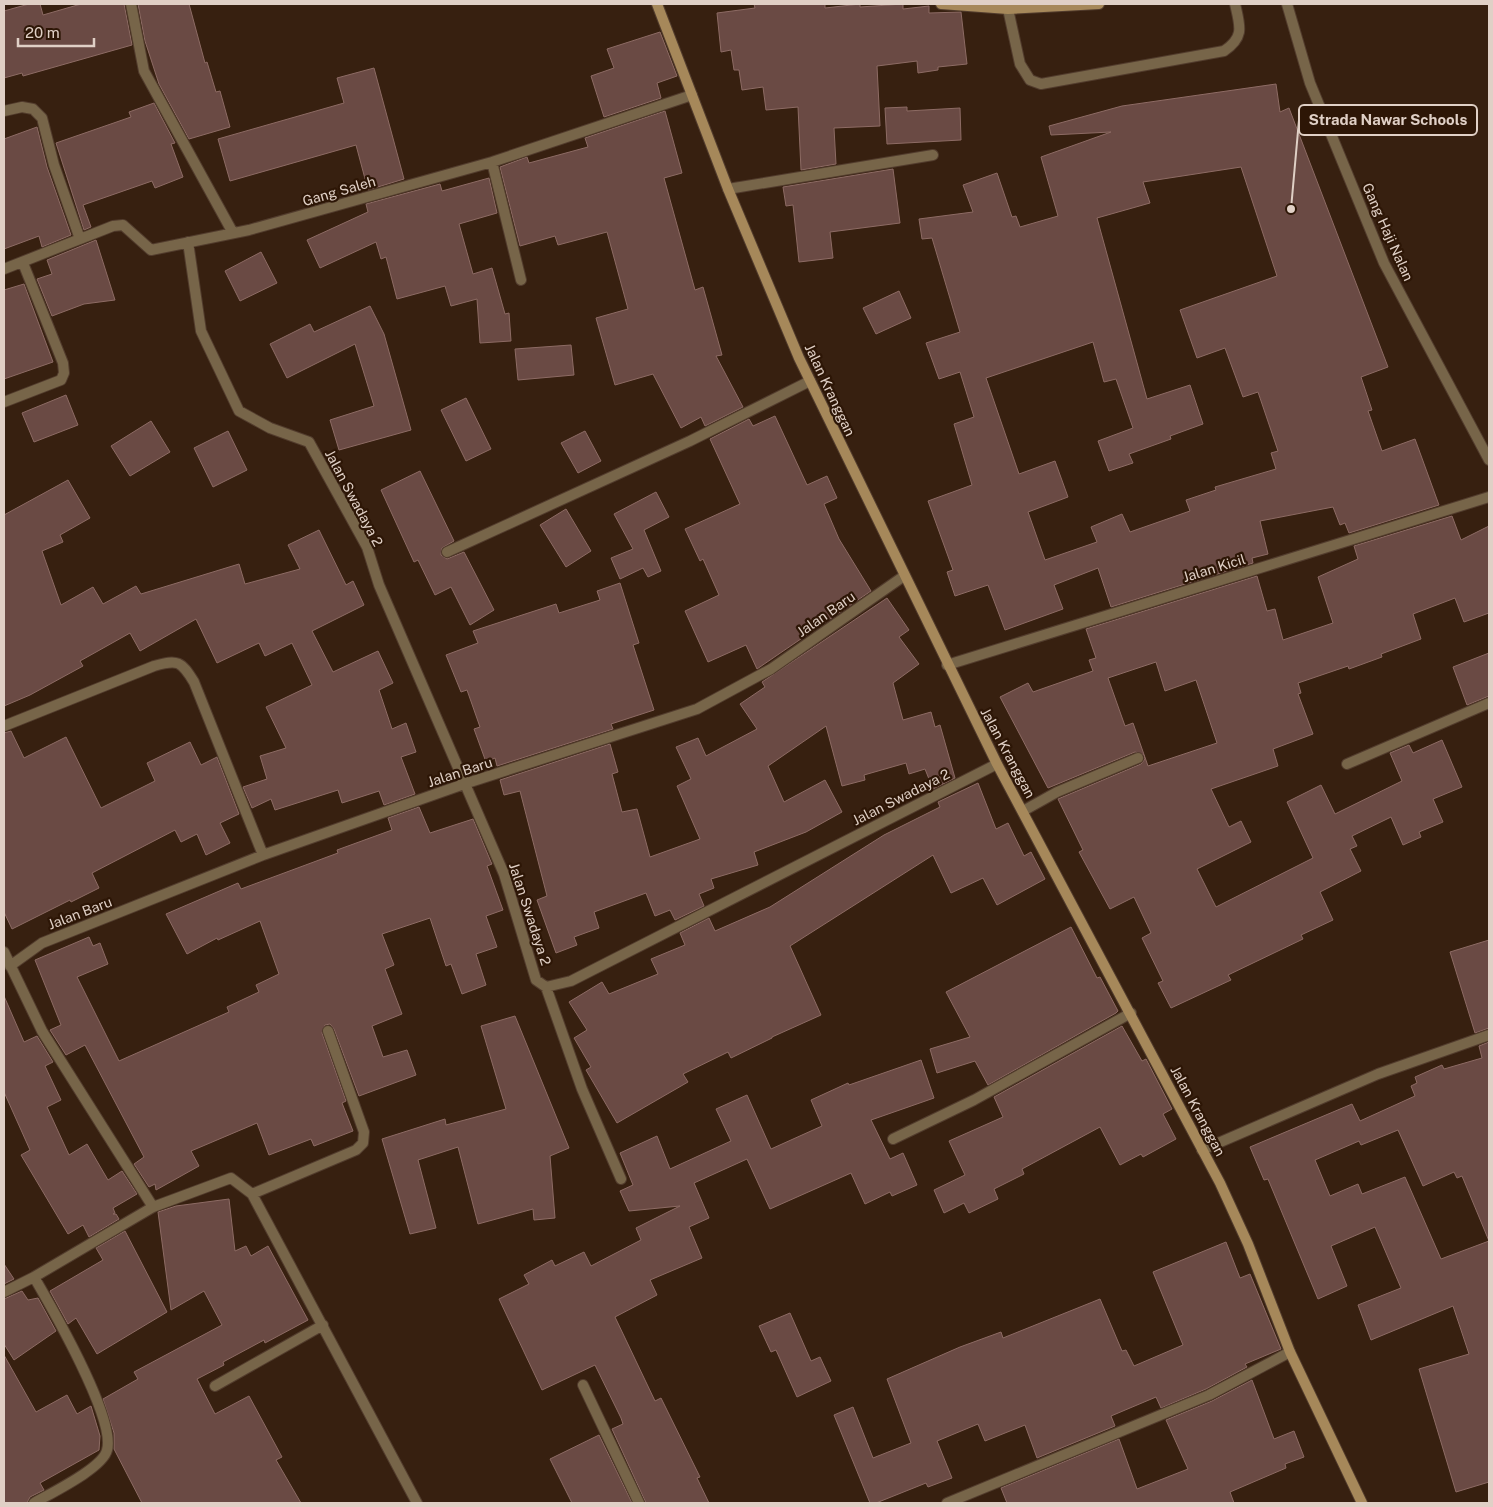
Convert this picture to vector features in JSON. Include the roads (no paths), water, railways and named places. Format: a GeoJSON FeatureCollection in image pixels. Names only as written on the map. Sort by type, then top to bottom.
{"type":"FeatureCollection","features":[{"type":"Feature","properties":{"kind":"main road","name":"Jalan Kranggan"},"geometry":{"type":"LineString","coordinates":[[657,4],[728,189],[810,381],[997,764],[1202,1150],[1248,1244],[1290,1352],[1362,1503]]}},
{"type":"Feature","properties":{"kind":"main road"},"geometry":{"type":"LineString","coordinates":[[941,4],[1008,9],[1094,4]]}},
{"type":"Feature","properties":{"kind":"street"},"geometry":{"type":"LineString","coordinates":[[131,4],[144,72],[233,233]]}},
{"type":"Feature","properties":{"kind":"street"},"geometry":{"type":"LineString","coordinates":[[1008,9],[1020,64],[1030,80],[1042,84],[1224,51],[1236,43],[1240,29],[1235,4]]}},
{"type":"Feature","properties":{"kind":"street","name":"Gang Haji Nalan"},"geometry":{"type":"LineString","coordinates":[[1287,4],[1310,83],[1384,263],[1489,460]]}},
{"type":"Feature","properties":{"kind":"street","name":"Gang Saleh"},"geometry":{"type":"LineString","coordinates":[[80,239],[113,226],[123,225],[151,250],[233,233],[492,162],[692,95]]}},
{"type":"Feature","properties":{"kind":"street"},"geometry":{"type":"LineString","coordinates":[[4,111],[28,108],[34,110],[42,118],[54,165],[80,239],[4,269]]}},
{"type":"Feature","properties":{"kind":"street"},"geometry":{"type":"LineString","coordinates":[[728,189],[932,155]]}},
{"type":"Feature","properties":{"kind":"street"},"geometry":{"type":"LineString","coordinates":[[492,162],[521,280]]}},
{"type":"Feature","properties":{"kind":"street","name":"Jalan Swadaya 2"},"geometry":{"type":"LineString","coordinates":[[188,242],[201,331],[240,411],[270,428],[309,442],[367,547],[379,585],[504,874],[536,980],[546,987],[571,981],[997,764]]}},
{"type":"Feature","properties":{"kind":"street"},"geometry":{"type":"LineString","coordinates":[[4,402],[61,380],[64,373],[63,363],[23,263]]}},
{"type":"Feature","properties":{"kind":"street"},"geometry":{"type":"LineString","coordinates":[[447,552],[690,441],[810,381]]}},
{"type":"Feature","properties":{"kind":"street","name":"Jalan Kicil"},"geometry":{"type":"LineString","coordinates":[[947,665],[1489,497]]}},
{"type":"Feature","properties":{"kind":"street","name":"Jalan Baru"},"geometry":{"type":"LineString","coordinates":[[10,966],[42,943],[264,855],[464,784],[697,709],[771,669],[904,576]]}},
{"type":"Feature","properties":{"kind":"street"},"geometry":{"type":"LineString","coordinates":[[4,726],[154,666],[172,661],[183,665],[194,682],[264,855]]}},
{"type":"Feature","properties":{"kind":"street"},"geometry":{"type":"LineString","coordinates":[[1346,764],[1489,703]]}},
{"type":"Feature","properties":{"kind":"street"},"geometry":{"type":"LineString","coordinates":[[1023,811],[1057,792],[1138,758]]}},
{"type":"Feature","properties":{"kind":"street"},"geometry":{"type":"LineString","coordinates":[[4,952],[42,1031],[153,1207]]}},
{"type":"Feature","properties":{"kind":"street"},"geometry":{"type":"LineString","coordinates":[[546,987],[582,1089],[621,1179]]}},
{"type":"Feature","properties":{"kind":"street"},"geometry":{"type":"LineString","coordinates":[[893,1138],[974,1100],[1130,1013]]}},
{"type":"Feature","properties":{"kind":"street"},"geometry":{"type":"LineString","coordinates":[[252,1194],[356,1150],[363,1143],[364,1132],[328,1031]]}},
{"type":"Feature","properties":{"kind":"street"},"geometry":{"type":"LineString","coordinates":[[1202,1150],[1378,1074],[1489,1035]]}},
{"type":"Feature","properties":{"kind":"street"},"geometry":{"type":"LineString","coordinates":[[4,1292],[34,1277],[153,1207],[231,1178],[252,1194],[417,1503]]}},
{"type":"Feature","properties":{"kind":"street"},"geometry":{"type":"LineString","coordinates":[[34,1277],[75,1350],[108,1432],[107,1451],[96,1465],[34,1503]]}},
{"type":"Feature","properties":{"kind":"street"},"geometry":{"type":"LineString","coordinates":[[215,1386],[323,1326]]}},
{"type":"Feature","properties":{"kind":"street"},"geometry":{"type":"LineString","coordinates":[[947,1503],[1209,1395],[1290,1352]]}},
{"type":"Feature","properties":{"kind":"street"},"geometry":{"type":"LineString","coordinates":[[583,1385],[639,1503]]}},
{"type":"Feature","properties":{"kind":"place","name":"Strada Nawar Schools"},"geometry":{"type":"Point","coordinates":[1291,209]}}]}
